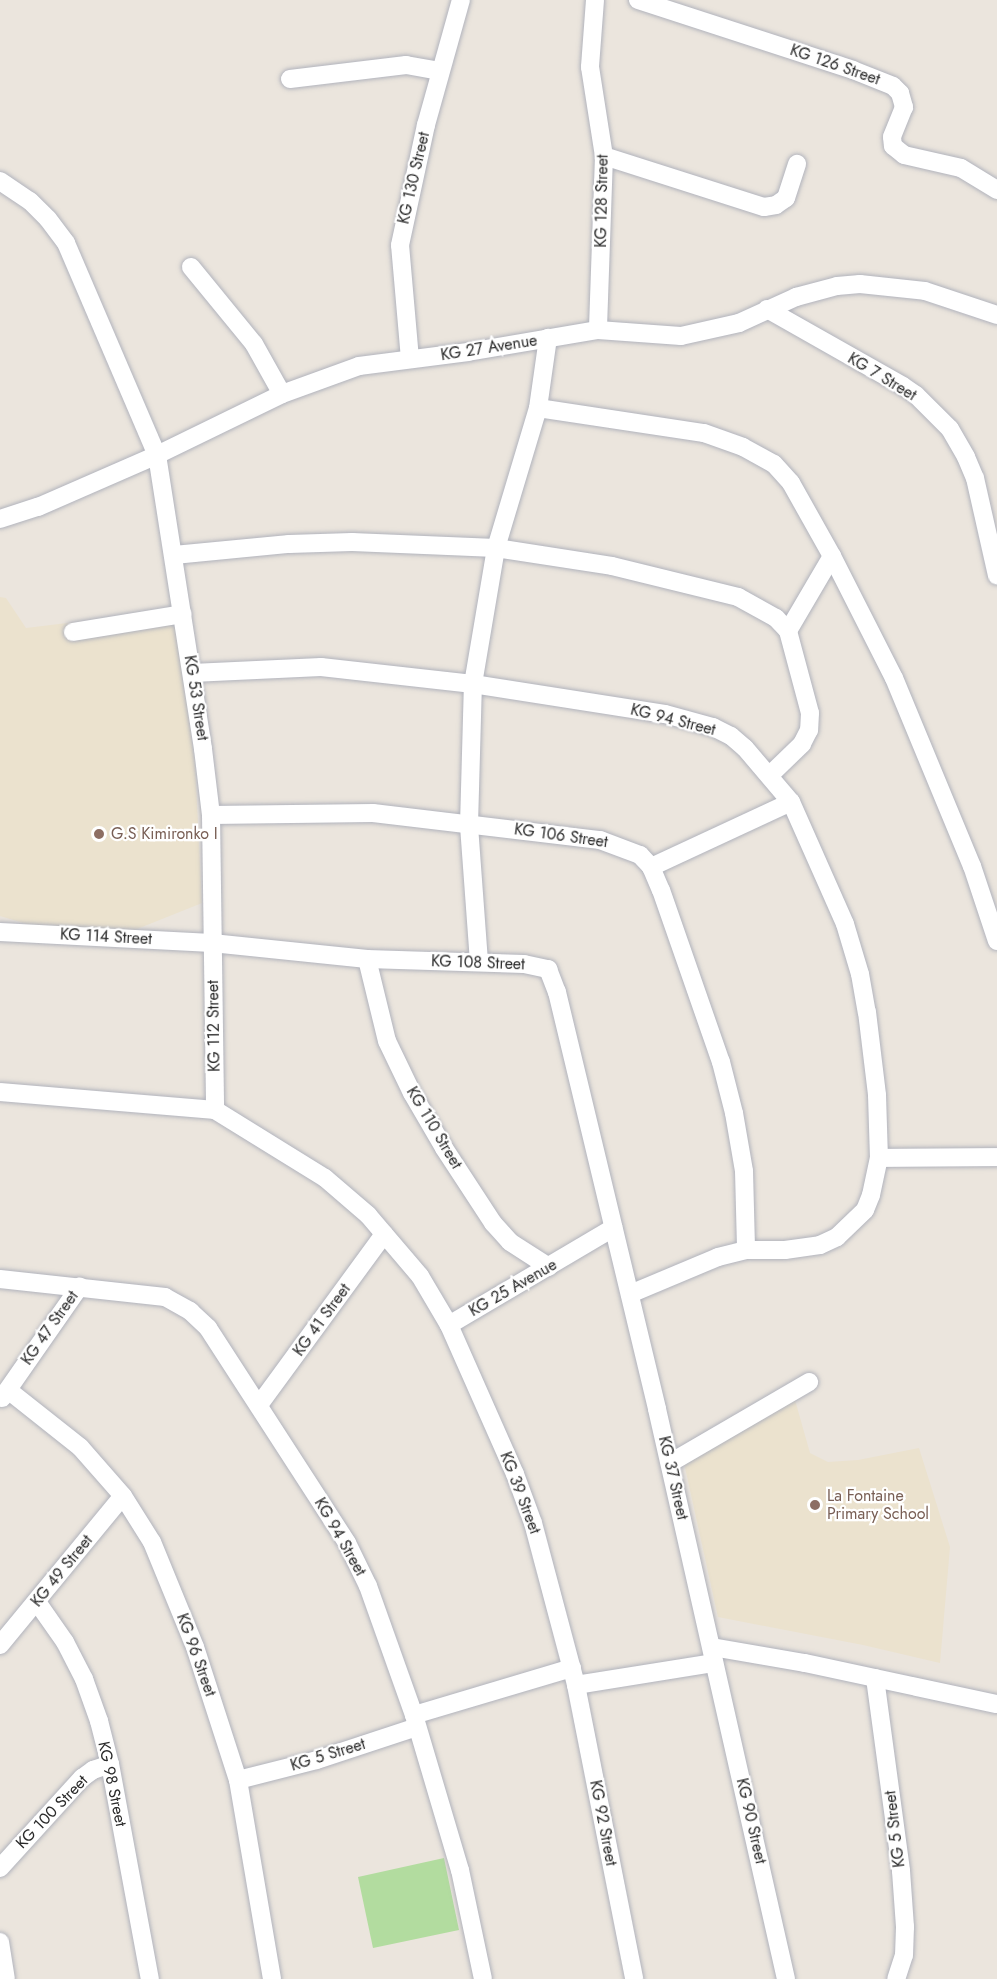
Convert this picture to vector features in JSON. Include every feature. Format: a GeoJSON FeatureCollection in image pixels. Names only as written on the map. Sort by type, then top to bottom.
{"type":"FeatureCollection","features":[{"type":"Feature","properties":{"kind":"street","name":"KG 130 Street"},"geometry":{"type":"LineString","coordinates":[[410,359],[400,245],[440,71],[461,0]]}},
{"type":"Feature","properties":{"kind":"street","name":"KG 128 Street"},"geometry":{"type":"LineString","coordinates":[[595,0],[590,67],[604,156],[598,330]]}},
{"type":"Feature","properties":{"kind":"street","name":"KG 126 Street"},"geometry":{"type":"LineString","coordinates":[[638,0],[853,70],[893,86],[900,93],[904,107],[892,137],[893,146],[903,155],[961,168],[997,190]]}},
{"type":"Feature","properties":{"kind":"street"},"geometry":{"type":"LineString","coordinates":[[290,79],[406,64],[440,71]]}},
{"type":"Feature","properties":{"kind":"street"},"geometry":{"type":"LineString","coordinates":[[604,156],[764,207],[776,205],[786,198],[797,164]]}},
{"type":"Feature","properties":{"kind":"street","name":"KG 53 Street"},"geometry":{"type":"LineString","coordinates":[[0,181],[30,201],[48,219],[66,243],[157,456],[192,673],[211,815],[213,943]]}},
{"type":"Feature","properties":{"kind":"street"},"geometry":{"type":"LineString","coordinates":[[191,267],[254,344],[282,394]]}},
{"type":"Feature","properties":{"kind":"street","name":"KG 27 Avenue"},"geometry":{"type":"LineString","coordinates":[[0,519],[38,507],[157,456],[282,394],[342,370],[598,330],[681,336],[739,322],[767,309],[837,286],[860,284],[925,291],[997,315]]}},
{"type":"Feature","properties":{"kind":"street","name":"KG 7 Street"},"geometry":{"type":"LineString","coordinates":[[767,309],[903,386],[916,395],[950,429],[975,478],[997,576]]}},
{"type":"Feature","properties":{"kind":"street"},"geometry":{"type":"LineString","coordinates":[[479,962],[469,825],[473,684],[496,548],[538,408],[548,338]]}},
{"type":"Feature","properties":{"kind":"street"},"geometry":{"type":"LineString","coordinates":[[538,408],[704,433],[743,447],[774,464],[791,483],[832,556],[894,678],[972,866],[997,941]]}},
{"type":"Feature","properties":{"kind":"street"},"geometry":{"type":"LineString","coordinates":[[174,555],[290,544],[352,542],[496,548],[612,566],[738,597],[776,618],[788,631],[810,713],[809,730],[802,744],[770,775]]}},
{"type":"Feature","properties":{"kind":"street"},"geometry":{"type":"LineString","coordinates":[[788,631],[832,556]]}},
{"type":"Feature","properties":{"kind":"street"},"geometry":{"type":"LineString","coordinates":[[74,632],[183,614]]}},
{"type":"Feature","properties":{"kind":"street","name":"KG 94 Street"},"geometry":{"type":"LineString","coordinates":[[192,673],[321,667],[473,684],[665,714],[713,727],[731,736],[770,775],[791,802],[846,924],[860,974],[877,1095],[879,1158]]}},
{"type":"Feature","properties":{"kind":"street"},"geometry":{"type":"LineString","coordinates":[[746,1250],[744,1171],[734,1113],[688,962],[651,867],[791,802]]}},
{"type":"Feature","properties":{"kind":"street","name":"KG 106 Street"},"geometry":{"type":"LineString","coordinates":[[211,815],[373,813],[600,840],[640,855],[651,867]]}},
{"type":"Feature","properties":{"kind":"street","name":"KG 114 Street"},"geometry":{"type":"LineString","coordinates":[[0,932],[213,943]]}},
{"type":"Feature","properties":{"kind":"street","name":"KG 108 Street"},"geometry":{"type":"LineString","coordinates":[[213,943],[367,959],[479,962],[533,965],[548,969],[557,992],[613,1228]]}},
{"type":"Feature","properties":{"kind":"street","name":"KG 112 Street"},"geometry":{"type":"LineString","coordinates":[[213,943],[215,1110]]}},
{"type":"Feature","properties":{"kind":"street","name":"KG 110 Street"},"geometry":{"type":"LineString","coordinates":[[367,959],[387,1041],[412,1092],[444,1148],[493,1223],[510,1242],[549,1267]]}},
{"type":"Feature","properties":{"kind":"street"},"geometry":{"type":"LineString","coordinates":[[0,1092],[215,1110],[325,1178],[368,1215],[420,1276],[449,1325]]}},
{"type":"Feature","properties":{"kind":"street"},"geometry":{"type":"LineString","coordinates":[[613,1228],[630,1294],[697,1263],[746,1250],[785,1250],[820,1245],[837,1237],[865,1210],[871,1195],[879,1158],[997,1157]]}},
{"type":"Feature","properties":{"kind":"street","name":"KG 25 Avenue"},"geometry":{"type":"LineString","coordinates":[[449,1325],[613,1228]]}},
{"type":"Feature","properties":{"kind":"street","name":"KG 41 Street"},"geometry":{"type":"LineString","coordinates":[[258,1405],[384,1234]]}},
{"type":"Feature","properties":{"kind":"street","name":"KG 94 Street"},"geometry":{"type":"LineString","coordinates":[[0,1279],[80,1286],[165,1298],[184,1307],[208,1328],[355,1561],[388,1636],[460,1870],[483,1979]]}},
{"type":"Feature","properties":{"kind":"street","name":"KG 47 Street"},"geometry":{"type":"LineString","coordinates":[[4,1395],[80,1286]]}},
{"type":"Feature","properties":{"kind":"street","name":"KG 37 Street"},"geometry":{"type":"LineString","coordinates":[[630,1294],[713,1655]]}},
{"type":"Feature","properties":{"kind":"street","name":"KG 39 Street"},"geometry":{"type":"LineString","coordinates":[[449,1325],[515,1474],[534,1523],[574,1676]]}},
{"type":"Feature","properties":{"kind":"street"},"geometry":{"type":"LineString","coordinates":[[670,1463],[809,1382]]}},
{"type":"Feature","properties":{"kind":"street","name":"KG 96 Street"},"geometry":{"type":"LineString","coordinates":[[4,1395],[80,1447],[123,1496],[152,1542],[195,1647],[238,1780],[272,1979]]}},
{"type":"Feature","properties":{"kind":"street","name":"KG 49 Street"},"geometry":{"type":"LineString","coordinates":[[0,1645],[38,1602],[123,1496]]}},
{"type":"Feature","properties":{"kind":"street","name":"KG 98 Street"},"geometry":{"type":"LineString","coordinates":[[38,1602],[65,1642],[84,1679],[110,1764],[150,1979]]}},
{"type":"Feature","properties":{"kind":"street","name":"KG 5 Street"},"geometry":{"type":"LineString","coordinates":[[238,1780],[317,1760],[415,1721],[574,1676],[713,1655],[875,1678],[997,1704]]}},
{"type":"Feature","properties":{"kind":"street","name":"KG 90 Street"},"geometry":{"type":"LineString","coordinates":[[713,1655],[768,1890],[786,1979]]}},
{"type":"Feature","properties":{"kind":"street","name":"KG 92 Street"},"geometry":{"type":"LineString","coordinates":[[574,1676],[634,1979]]}},
{"type":"Feature","properties":{"kind":"street","name":"KG 5 Street"},"geometry":{"type":"LineString","coordinates":[[875,1678],[904,1916],[904,1955],[896,1979]]}},
{"type":"Feature","properties":{"kind":"street","name":"KG 100 Street"},"geometry":{"type":"LineString","coordinates":[[0,1868],[82,1778],[93,1770],[110,1764]]}},
{"type":"Feature","properties":{"kind":"street"},"geometry":{"type":"LineString","coordinates":[[0,1942],[6,1979]]}},
{"type":"Feature","properties":{"kind":"shaded area","name":"G.S Kimironko I"},"geometry":{"type":"Polygon","coordinates":[[[0,597],[6,598],[26,628],[174,610],[195,764],[202,903],[132,931],[57,933],[0,916],[0,597]]]}},
{"type":"Feature","properties":{"kind":"shaded area","name":"La Fontaine Primary School"},"geometry":{"type":"Polygon","coordinates":[[[795,1400],[810,1453],[828,1462],[858,1460],[919,1448],[950,1547],[940,1663],[863,1645],[718,1617],[684,1463],[795,1400]]]}},
{"type":"Feature","properties":{"kind":"green space"},"geometry":{"type":"Polygon","coordinates":[[[444,1858],[459,1930],[373,1948],[358,1877],[444,1858]]]}},
{"type":"Feature","properties":{"kind":"place","name":"G.S Kimironko I"},"geometry":{"type":"Point","coordinates":[99,834]}},
{"type":"Feature","properties":{"kind":"place","name":"La Fontaine Primary School"},"geometry":{"type":"Point","coordinates":[815,1505]}}]}
